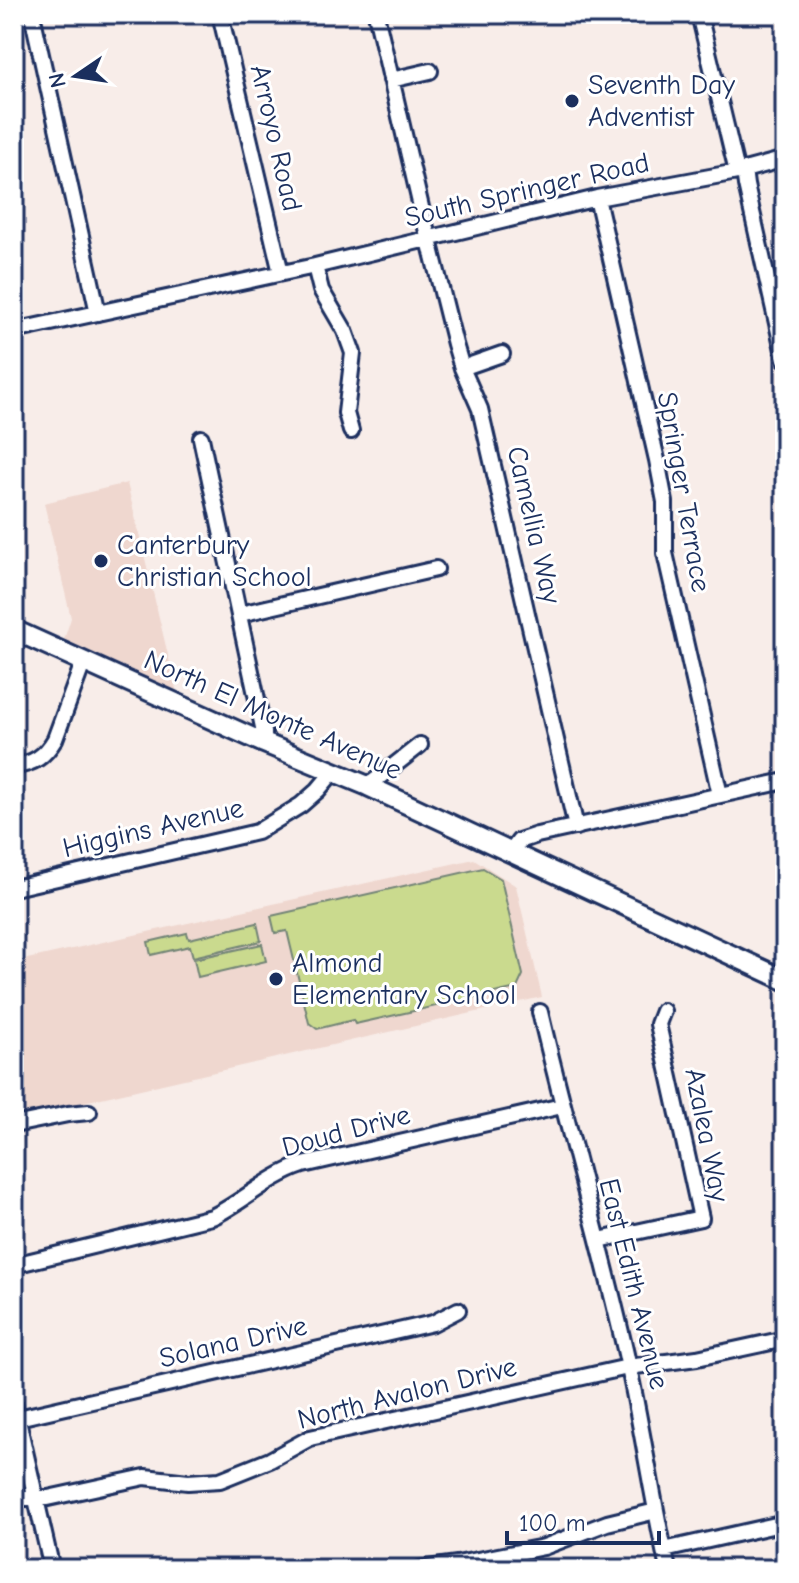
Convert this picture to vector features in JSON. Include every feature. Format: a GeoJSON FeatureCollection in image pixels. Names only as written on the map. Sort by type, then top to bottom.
{"type":"FeatureCollection","features":[{"type":"Feature","properties":{"kind":"main road","name":"North El Monte Avenue"},"geometry":{"type":"LineString","coordinates":[[14,630],[264,743],[368,786],[785,980]]}},
{"type":"Feature","properties":{"kind":"street"},"geometry":{"type":"LineString","coordinates":[[32,14],[98,313]]}},
{"type":"Feature","properties":{"kind":"street","name":"Arroyo Road"},"geometry":{"type":"LineString","coordinates":[[220,14],[281,273]]}},
{"type":"Feature","properties":{"kind":"street","name":"Camellia Way"},"geometry":{"type":"LineString","coordinates":[[376,14],[462,368],[480,409],[576,827]]}},
{"type":"Feature","properties":{"kind":"street"},"geometry":{"type":"LineString","coordinates":[[699,14],[746,185],[785,359]]}},
{"type":"Feature","properties":{"kind":"street"},"geometry":{"type":"LineString","coordinates":[[391,80],[430,71]]}},
{"type":"Feature","properties":{"kind":"street","name":"South Springer Road"},"geometry":{"type":"LineString","coordinates":[[14,331],[315,266],[597,198],[740,171],[785,159]]}},
{"type":"Feature","properties":{"kind":"street","name":"Springer Terrace"},"geometry":{"type":"LineString","coordinates":[[597,198],[657,460],[665,502],[665,553],[720,795]]}},
{"type":"Feature","properties":{"kind":"street"},"geometry":{"type":"LineString","coordinates":[[315,266],[321,290],[345,331],[353,353],[346,413],[351,431]]}},
{"type":"Feature","properties":{"kind":"street"},"geometry":{"type":"LineString","coordinates":[[462,368],[502,354]]}},
{"type":"Feature","properties":{"kind":"street"},"geometry":{"type":"LineString","coordinates":[[201,438],[240,614],[264,743]]}},
{"type":"Feature","properties":{"kind":"street"},"geometry":{"type":"LineString","coordinates":[[240,614],[436,569]]}},
{"type":"Feature","properties":{"kind":"street"},"geometry":{"type":"LineString","coordinates":[[14,766],[32,763],[49,749],[83,663]]}},
{"type":"Feature","properties":{"kind":"street"},"geometry":{"type":"LineString","coordinates":[[368,786],[420,745]]}},
{"type":"Feature","properties":{"kind":"street","name":"Higgins Avenue"},"geometry":{"type":"LineString","coordinates":[[14,888],[257,832],[301,805],[333,772]]}},
{"type":"Feature","properties":{"kind":"street"},"geometry":{"type":"LineString","coordinates":[[518,856],[519,841],[785,781]]}},
{"type":"Feature","properties":{"kind":"street","name":"Azalea Way"},"geometry":{"type":"LineString","coordinates":[[599,1240],[701,1218],[658,1024],[663,1011]]}},
{"type":"Feature","properties":{"kind":"street","name":"East Edith Avenue"},"geometry":{"type":"LineString","coordinates":[[540,1012],[599,1240],[668,1569]]}},
{"type":"Feature","properties":{"kind":"street","name":"Doud Drive"},"geometry":{"type":"LineString","coordinates":[[14,1265],[212,1217],[283,1173],[303,1165],[562,1106]]}},
{"type":"Feature","properties":{"kind":"street"},"geometry":{"type":"LineString","coordinates":[[14,1125],[89,1112]]}},
{"type":"Feature","properties":{"kind":"street","name":"Solana Drive"},"geometry":{"type":"LineString","coordinates":[[16,1410],[433,1323],[458,1310]]}},
{"type":"Feature","properties":{"kind":"street","name":"North Avalon Drive"},"geometry":{"type":"LineString","coordinates":[[14,1500],[48,1498],[145,1477],[188,1482],[220,1480],[270,1460],[310,1438],[628,1367],[697,1358],[785,1339]]}},
{"type":"Feature","properties":{"kind":"street"},"geometry":{"type":"LineString","coordinates":[[16,1410],[52,1569]]}},
{"type":"Feature","properties":{"kind":"street"},"geometry":{"type":"LineString","coordinates":[[420,1569],[544,1547],[607,1523],[656,1511]]}},
{"type":"Feature","properties":{"kind":"street"},"geometry":{"type":"LineString","coordinates":[[664,1550],[785,1523]]}},
{"type":"Feature","properties":{"kind":"shaded area","name":"Canterbury Christian School"},"geometry":{"type":"Polygon","coordinates":[[[127,483],[177,693],[62,646],[71,618],[44,503],[127,483]]]}},
{"type":"Feature","properties":{"kind":"shaded area","name":"Almond Elementary School"},"geometry":{"type":"Polygon","coordinates":[[[474,859],[516,886],[542,997],[14,1118],[14,962],[474,859]]]}},
{"type":"Feature","properties":{"kind":"green space"},"geometry":{"type":"Polygon","coordinates":[[[483,868],[501,879],[523,975],[517,988],[355,1024],[353,1020],[317,1029],[309,1023],[287,931],[275,933],[271,916],[483,868]]]}},
{"type":"Feature","properties":{"kind":"green space"},"geometry":{"type":"Polygon","coordinates":[[[257,923],[261,941],[193,957],[190,946],[151,955],[148,942],[187,933],[189,939],[257,923]]]}},
{"type":"Feature","properties":{"kind":"green space"},"geometry":{"type":"Polygon","coordinates":[[[262,944],[266,961],[198,977],[194,959],[262,944]]]}},
{"type":"Feature","properties":{"kind":"place","name":"Seventh Day Adventist"},"geometry":{"type":"Point","coordinates":[572,101]}},
{"type":"Feature","properties":{"kind":"place","name":"Canterbury Christian School"},"geometry":{"type":"Point","coordinates":[101,561]}},
{"type":"Feature","properties":{"kind":"place","name":"Almond Elementary School"},"geometry":{"type":"Point","coordinates":[276,979]}}]}
